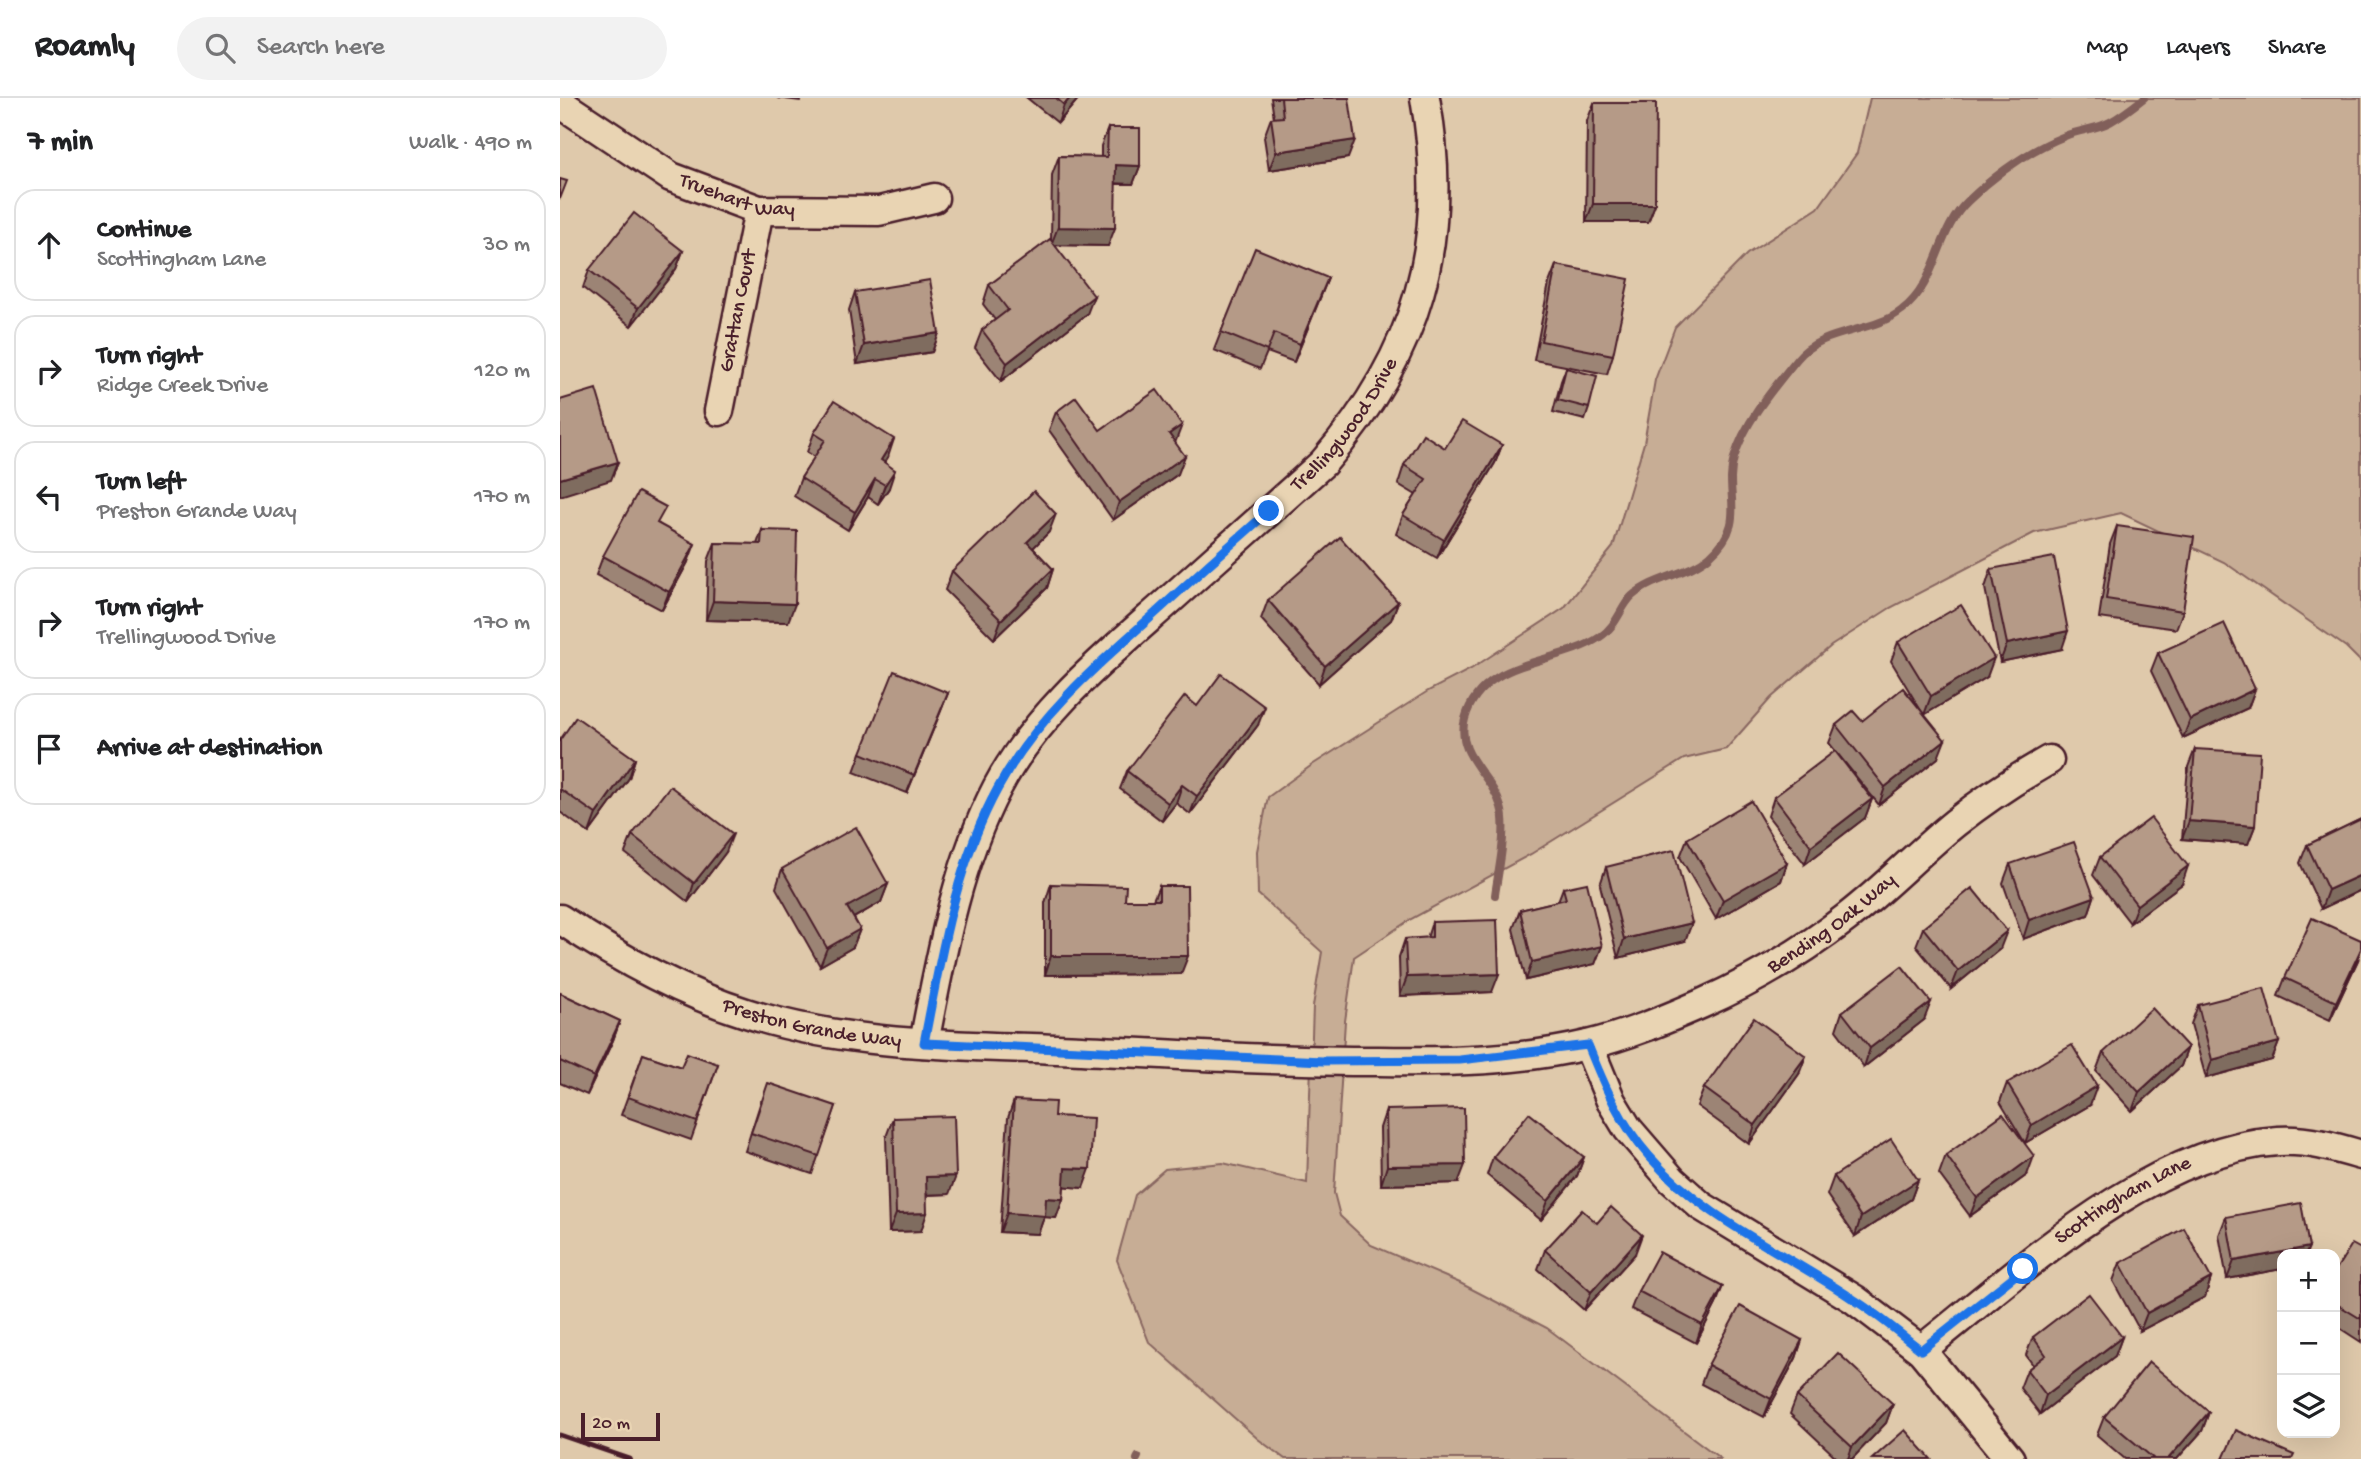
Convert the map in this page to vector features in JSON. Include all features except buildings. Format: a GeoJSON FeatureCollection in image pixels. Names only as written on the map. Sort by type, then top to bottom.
{"type":"FeatureCollection","features":[{"type":"Feature","properties":{"kind":"street","name":"Trellingwood Drive"},"geometry":{"type":"LineString","coordinates":[[924,1043],[950,916],[965,863],[997,788],[1023,748],[1086,674],[1323,463],[1377,393],[1407,329],[1429,253],[1436,204],[1435,170],[1425,98]]}},
{"type":"Feature","properties":{"kind":"street","name":"Truehart Way"},"geometry":{"type":"LineString","coordinates":[[560,103],[671,177],[759,210],[879,211],[934,198]]}},
{"type":"Feature","properties":{"kind":"street","name":"Grattan Court"},"geometry":{"type":"LineString","coordinates":[[719,411],[759,210]]}},
{"type":"Feature","properties":{"kind":"street","name":"Bending Oak Way"},"geometry":{"type":"LineString","coordinates":[[1588,1045],[1701,1004],[1780,964],[1849,916],[1954,824],[2000,788],[2049,760]]}},
{"type":"Feature","properties":{"kind":"street","name":"Preston Grande Way"},"geometry":{"type":"LineString","coordinates":[[560,919],[622,959],[689,992],[747,1013],[819,1031],[924,1043],[1323,1061],[1460,1060],[1588,1045]]}},
{"type":"Feature","properties":{"kind":"street"},"geometry":{"type":"LineString","coordinates":[[1588,1045],[1611,1101],[1628,1129],[1672,1180],[1701,1206],[1854,1299],[1921,1350],[2010,1459]]}},
{"type":"Feature","properties":{"kind":"street","name":"Scottingham Lane"},"geometry":{"type":"LineString","coordinates":[[1921,1350],[2083,1224],[2178,1167],[2238,1146],[2279,1141],[2306,1142],[2361,1155]]}},
{"type":"Feature","properties":{"kind":"shaded area"},"geometry":{"type":"Polygon","coordinates":[[[1870,98],[2361,98],[2361,662],[2346,647],[2224,562],[2121,513],[2034,533],[1890,608],[1831,646],[1771,698],[1726,749],[1684,759],[1531,854],[1411,919],[1354,957],[1345,1021],[1334,1193],[1340,1216],[1371,1245],[1460,1283],[1547,1328],[1721,1459],[1285,1459],[1258,1439],[1149,1342],[1117,1260],[1135,1195],[1165,1169],[1223,1163],[1307,1183],[1313,1006],[1322,952],[1258,894],[1257,851],[1268,797],[1312,765],[1428,691],[1471,669],[1564,608],[1613,547],[1644,443],[1655,380],[1675,327],[1747,254],[1818,208],[1857,153],[1870,98]]]}},
{"type":"Feature","properties":{"kind":"waterway"},"geometry":{"type":"LineString","coordinates":[[1495,895],[1503,838],[1503,816],[1496,796],[1465,743],[1465,719],[1474,699],[1487,684],[1504,673],[1583,646],[1600,637],[1611,627],[1628,600],[1641,589],[1692,567],[1710,556],[1722,543],[1732,520],[1731,472],[1739,444],[1761,406],[1797,359],[1820,342],[1890,318],[1902,310],[1923,286],[1957,213],[2002,172],[2052,142],[2110,122],[2144,98]]}},
{"type":"Feature","properties":{"kind":"railway"},"geometry":{"type":"LineString","coordinates":[[560,1435],[630,1459]]}},
{"type":"Feature","properties":{"kind":"route"},"geometry":{"type":"LineString","coordinates":[[1269,511],[1086,674],[1023,748],[997,788],[965,863],[950,916],[924,1043],[1323,1061],[1423,1062],[1500,1057],[1588,1045],[1611,1101],[1628,1129],[1672,1180],[1701,1206],[1854,1299],[1921,1350],[2023,1269]]}}]}
